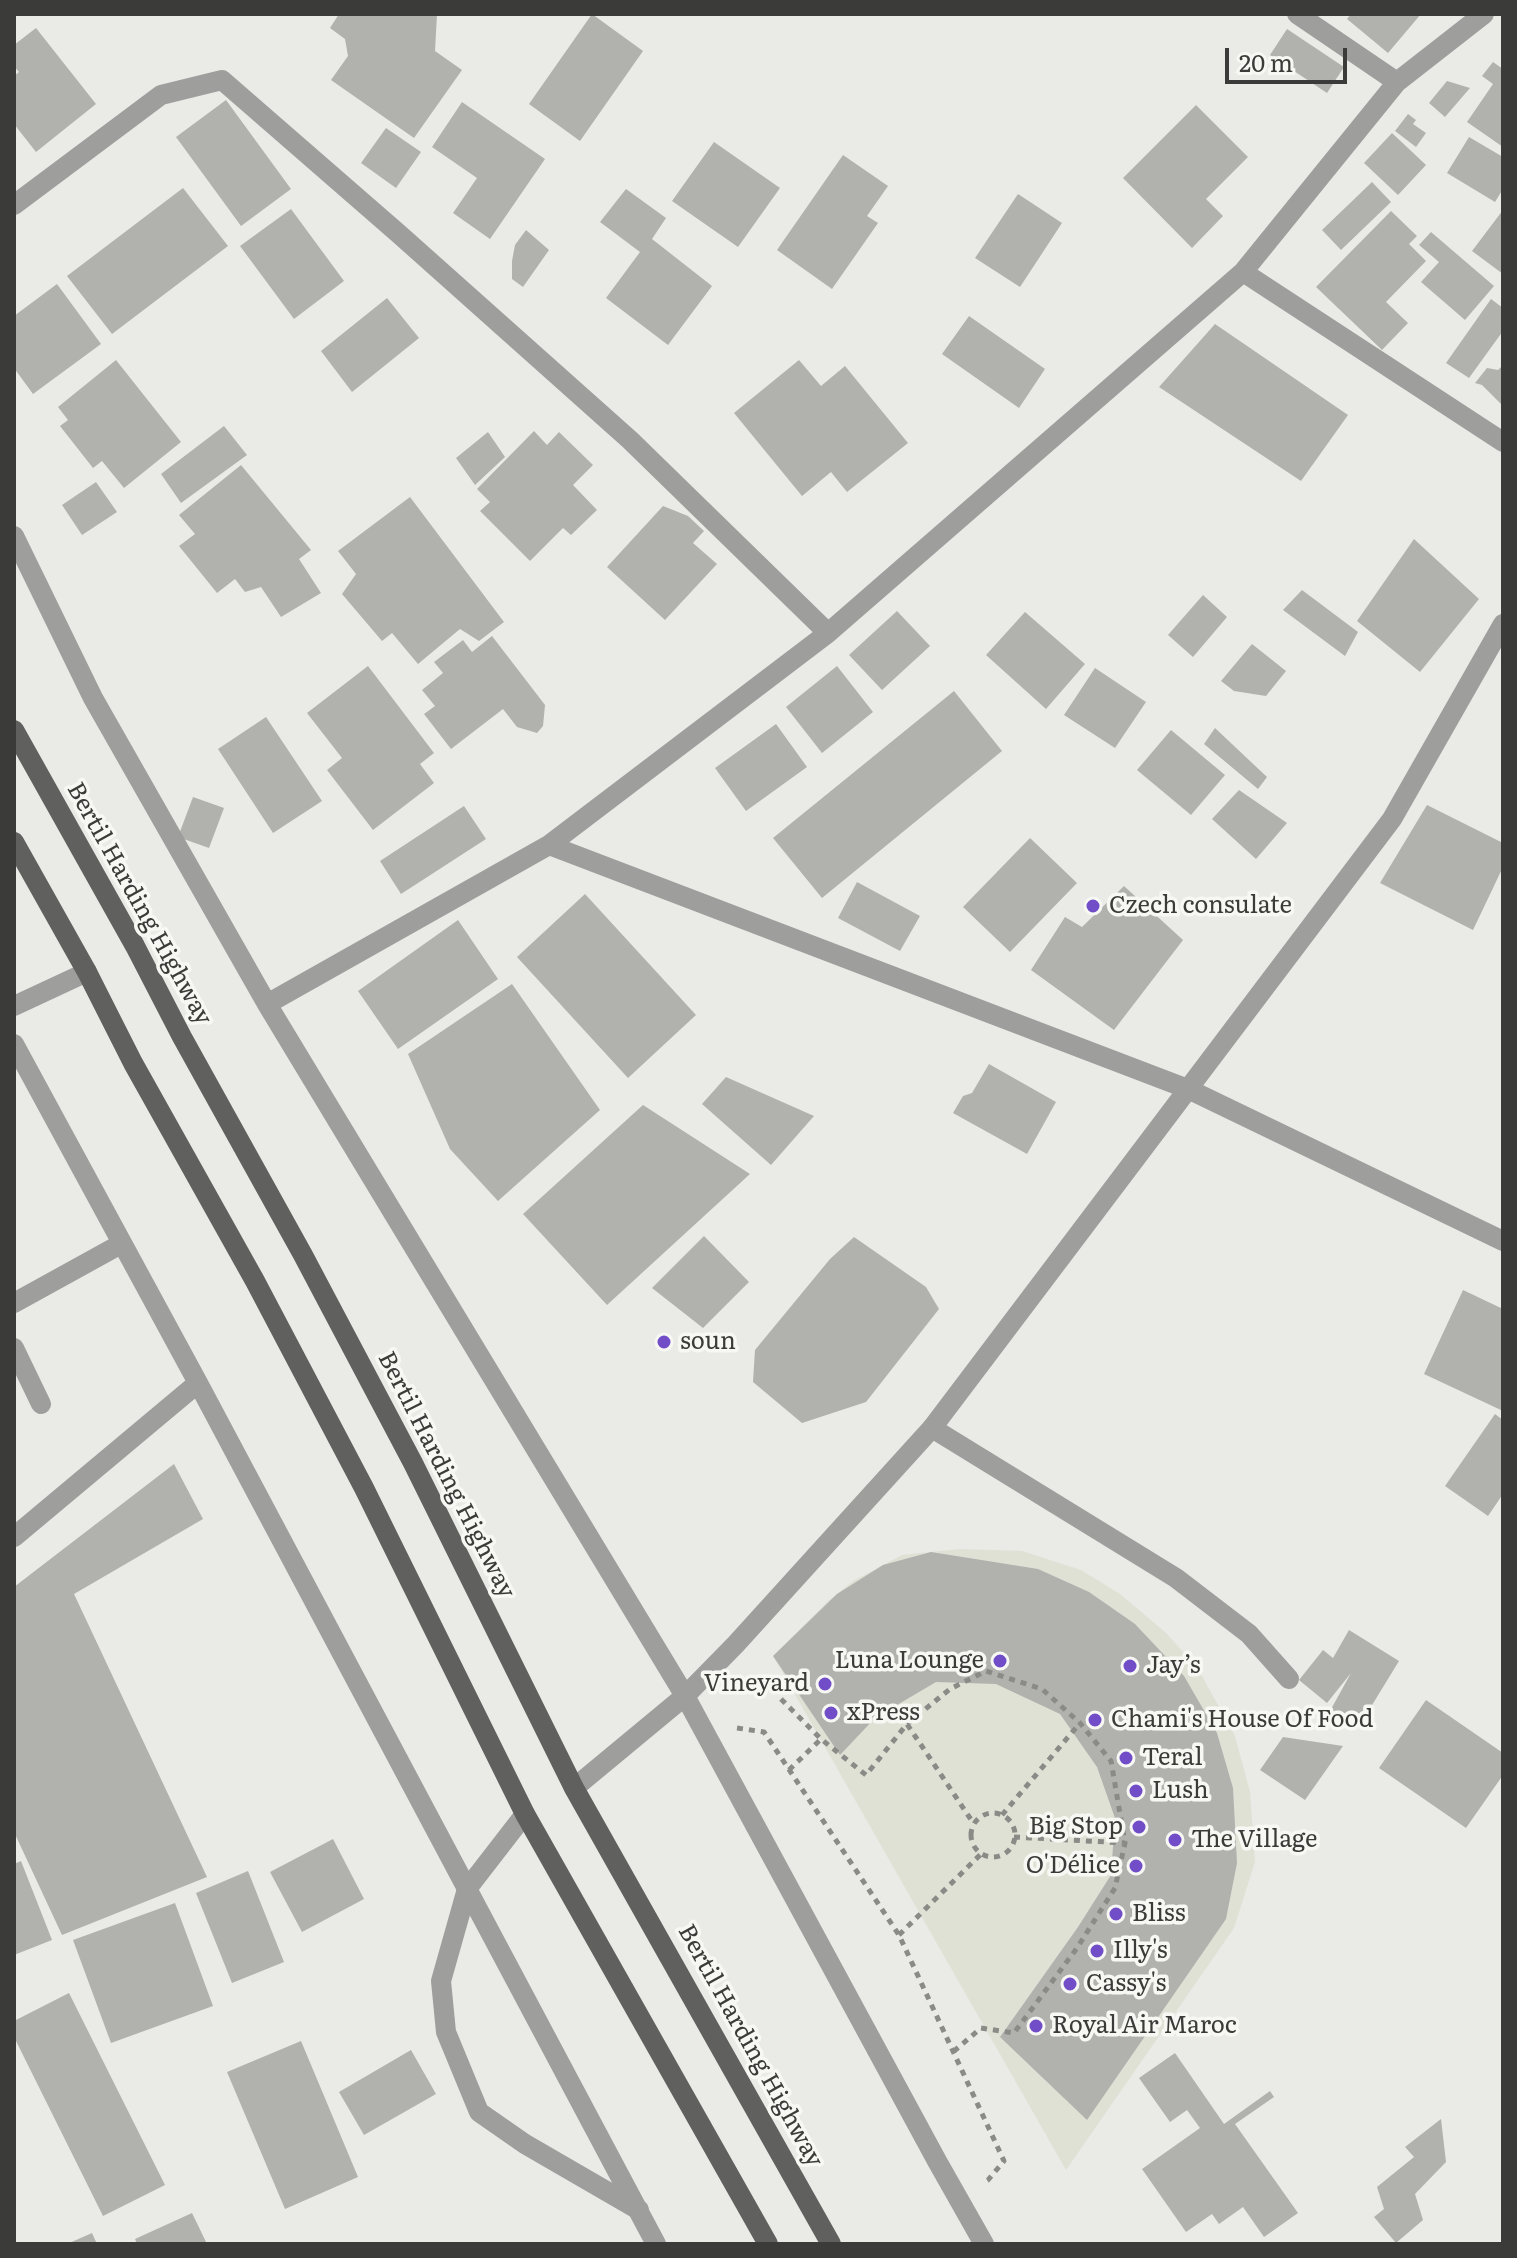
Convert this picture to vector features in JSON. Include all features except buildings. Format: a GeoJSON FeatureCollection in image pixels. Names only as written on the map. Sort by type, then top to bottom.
{"type":"FeatureCollection","features":[{"type":"Feature","properties":{"kind":"main road","name":"Bertil Harding Highway"},"geometry":{"type":"LineString","coordinates":[[14,730],[303,1255],[413,1463],[574,1788],[831,2244]]}},
{"type":"Feature","properties":{"kind":"main road"},"geometry":{"type":"LineString","coordinates":[[14,842],[255,1281],[364,1488],[525,1814],[768,2244]]}},
{"type":"Feature","properties":{"kind":"street"},"geometry":{"type":"LineString","coordinates":[[1297,14],[1397,82]]}},
{"type":"Feature","properties":{"kind":"street"},"geometry":{"type":"LineString","coordinates":[[267,1004],[549,845],[828,633],[1243,272],[1397,82],[1484,14]]}},
{"type":"Feature","properties":{"kind":"street"},"geometry":{"type":"LineString","coordinates":[[14,205],[161,95],[222,80],[630,440],[828,633]]}},
{"type":"Feature","properties":{"kind":"street"},"geometry":{"type":"LineString","coordinates":[[1243,272],[1503,442]]}},
{"type":"Feature","properties":{"kind":"street"},"geometry":{"type":"LineString","coordinates":[[14,536],[93,698],[267,1004],[685,1696],[984,2244]]}},
{"type":"Feature","properties":{"kind":"street"},"geometry":{"type":"LineString","coordinates":[[574,1788],[685,1696],[932,1428],[1392,819],[1503,624]]}},
{"type":"Feature","properties":{"kind":"street"},"geometry":{"type":"LineString","coordinates":[[549,845],[1188,1089],[1503,1241]]}},
{"type":"Feature","properties":{"kind":"street"},"geometry":{"type":"LineString","coordinates":[[14,1006],[87,972]]}},
{"type":"Feature","properties":{"kind":"street"},"geometry":{"type":"LineString","coordinates":[[14,1044],[656,2244]]}},
{"type":"Feature","properties":{"kind":"street"},"geometry":{"type":"LineString","coordinates":[[14,1303],[121,1244]]}},
{"type":"Feature","properties":{"kind":"street"},"geometry":{"type":"LineString","coordinates":[[14,1348],[41,1404]]}},
{"type":"Feature","properties":{"kind":"street"},"geometry":{"type":"LineString","coordinates":[[14,1537],[198,1383]]}},
{"type":"Feature","properties":{"kind":"street"},"geometry":{"type":"LineString","coordinates":[[932,1428],[1176,1578],[1249,1634],[1289,1679]]}},
{"type":"Feature","properties":{"kind":"street"},"geometry":{"type":"LineString","coordinates":[[525,1814],[467,1889],[441,1981],[446,2032],[479,2112],[525,2144],[639,2210]]}},
{"type":"Feature","properties":{"kind":"path"},"geometry":{"type":"LineString","coordinates":[[781,1699],[821,1739],[866,1775],[907,1724],[950,1689],[986,1671],[1042,1689],[1080,1723],[1111,1761],[1125,1843],[1115,1888],[1077,1948],[1014,2033],[981,2028],[953,2052]]}},
{"type":"Feature","properties":{"kind":"path"},"geometry":{"type":"LineString","coordinates":[[1002,1815],[1080,1723]]}},
{"type":"Feature","properties":{"kind":"path"},"geometry":{"type":"LineString","coordinates":[[907,1724],[974,1824]]}},
{"type":"Feature","properties":{"kind":"path"},"geometry":{"type":"LineString","coordinates":[[709,1740],[733,1728],[764,1732],[899,1935],[1004,2161],[988,2180],[958,2198]]}},
{"type":"Feature","properties":{"kind":"path"},"geometry":{"type":"LineString","coordinates":[[789,1770],[821,1739]]}},
{"type":"Feature","properties":{"kind":"path"},"geometry":{"type":"LineString","coordinates":[[988,1814],[1002,1815],[1011,1822],[1014,1837],[1011,1848],[1000,1856],[981,1854],[971,1840],[974,1824],[988,1814]]}},
{"type":"Feature","properties":{"kind":"path"},"geometry":{"type":"LineString","coordinates":[[1014,1837],[1125,1843]]}},
{"type":"Feature","properties":{"kind":"path"},"geometry":{"type":"LineString","coordinates":[[899,1935],[981,1854]]}},
{"type":"Feature","properties":{"kind":"shaded area"},"geometry":{"type":"Polygon","coordinates":[[[960,1549],[1022,1551],[1081,1570],[1120,1594],[1166,1633],[1197,1667],[1235,1736],[1250,1792],[1255,1862],[1234,1928],[1066,2170],[773,1656],[827,1602],[853,1581],[902,1555],[960,1549]]]}},
{"type":"Feature","properties":{"kind":"place","name":"Czech consulate"},"geometry":{"type":"Point","coordinates":[1093,906]}},
{"type":"Feature","properties":{"kind":"place","name":"soun"},"geometry":{"type":"Point","coordinates":[664,1342]}},
{"type":"Feature","properties":{"kind":"place","name":"Luna Lounge"},"geometry":{"type":"Point","coordinates":[1000,1661]}},
{"type":"Feature","properties":{"kind":"place","name":"Jay’s"},"geometry":{"type":"Point","coordinates":[1130,1666]}},
{"type":"Feature","properties":{"kind":"place","name":"Vineyard"},"geometry":{"type":"Point","coordinates":[825,1684]}},
{"type":"Feature","properties":{"kind":"place","name":"xPress"},"geometry":{"type":"Point","coordinates":[831,1713]}},
{"type":"Feature","properties":{"kind":"place","name":"Chami's House Of Food"},"geometry":{"type":"Point","coordinates":[1095,1720]}},
{"type":"Feature","properties":{"kind":"place","name":"Teral"},"geometry":{"type":"Point","coordinates":[1126,1758]}},
{"type":"Feature","properties":{"kind":"place","name":"Lush"},"geometry":{"type":"Point","coordinates":[1136,1791]}},
{"type":"Feature","properties":{"kind":"place","name":"Big Stop"},"geometry":{"type":"Point","coordinates":[1139,1827]}},
{"type":"Feature","properties":{"kind":"place","name":"The Village"},"geometry":{"type":"Point","coordinates":[1175,1840]}},
{"type":"Feature","properties":{"kind":"place","name":"O'Délice"},"geometry":{"type":"Point","coordinates":[1136,1866]}},
{"type":"Feature","properties":{"kind":"place","name":"Bliss"},"geometry":{"type":"Point","coordinates":[1116,1914]}},
{"type":"Feature","properties":{"kind":"place","name":"Illy's"},"geometry":{"type":"Point","coordinates":[1097,1951]}},
{"type":"Feature","properties":{"kind":"place","name":"Cassy's"},"geometry":{"type":"Point","coordinates":[1070,1984]}},
{"type":"Feature","properties":{"kind":"place","name":"Royal Air Maroc"},"geometry":{"type":"Point","coordinates":[1036,2026]}}]}
